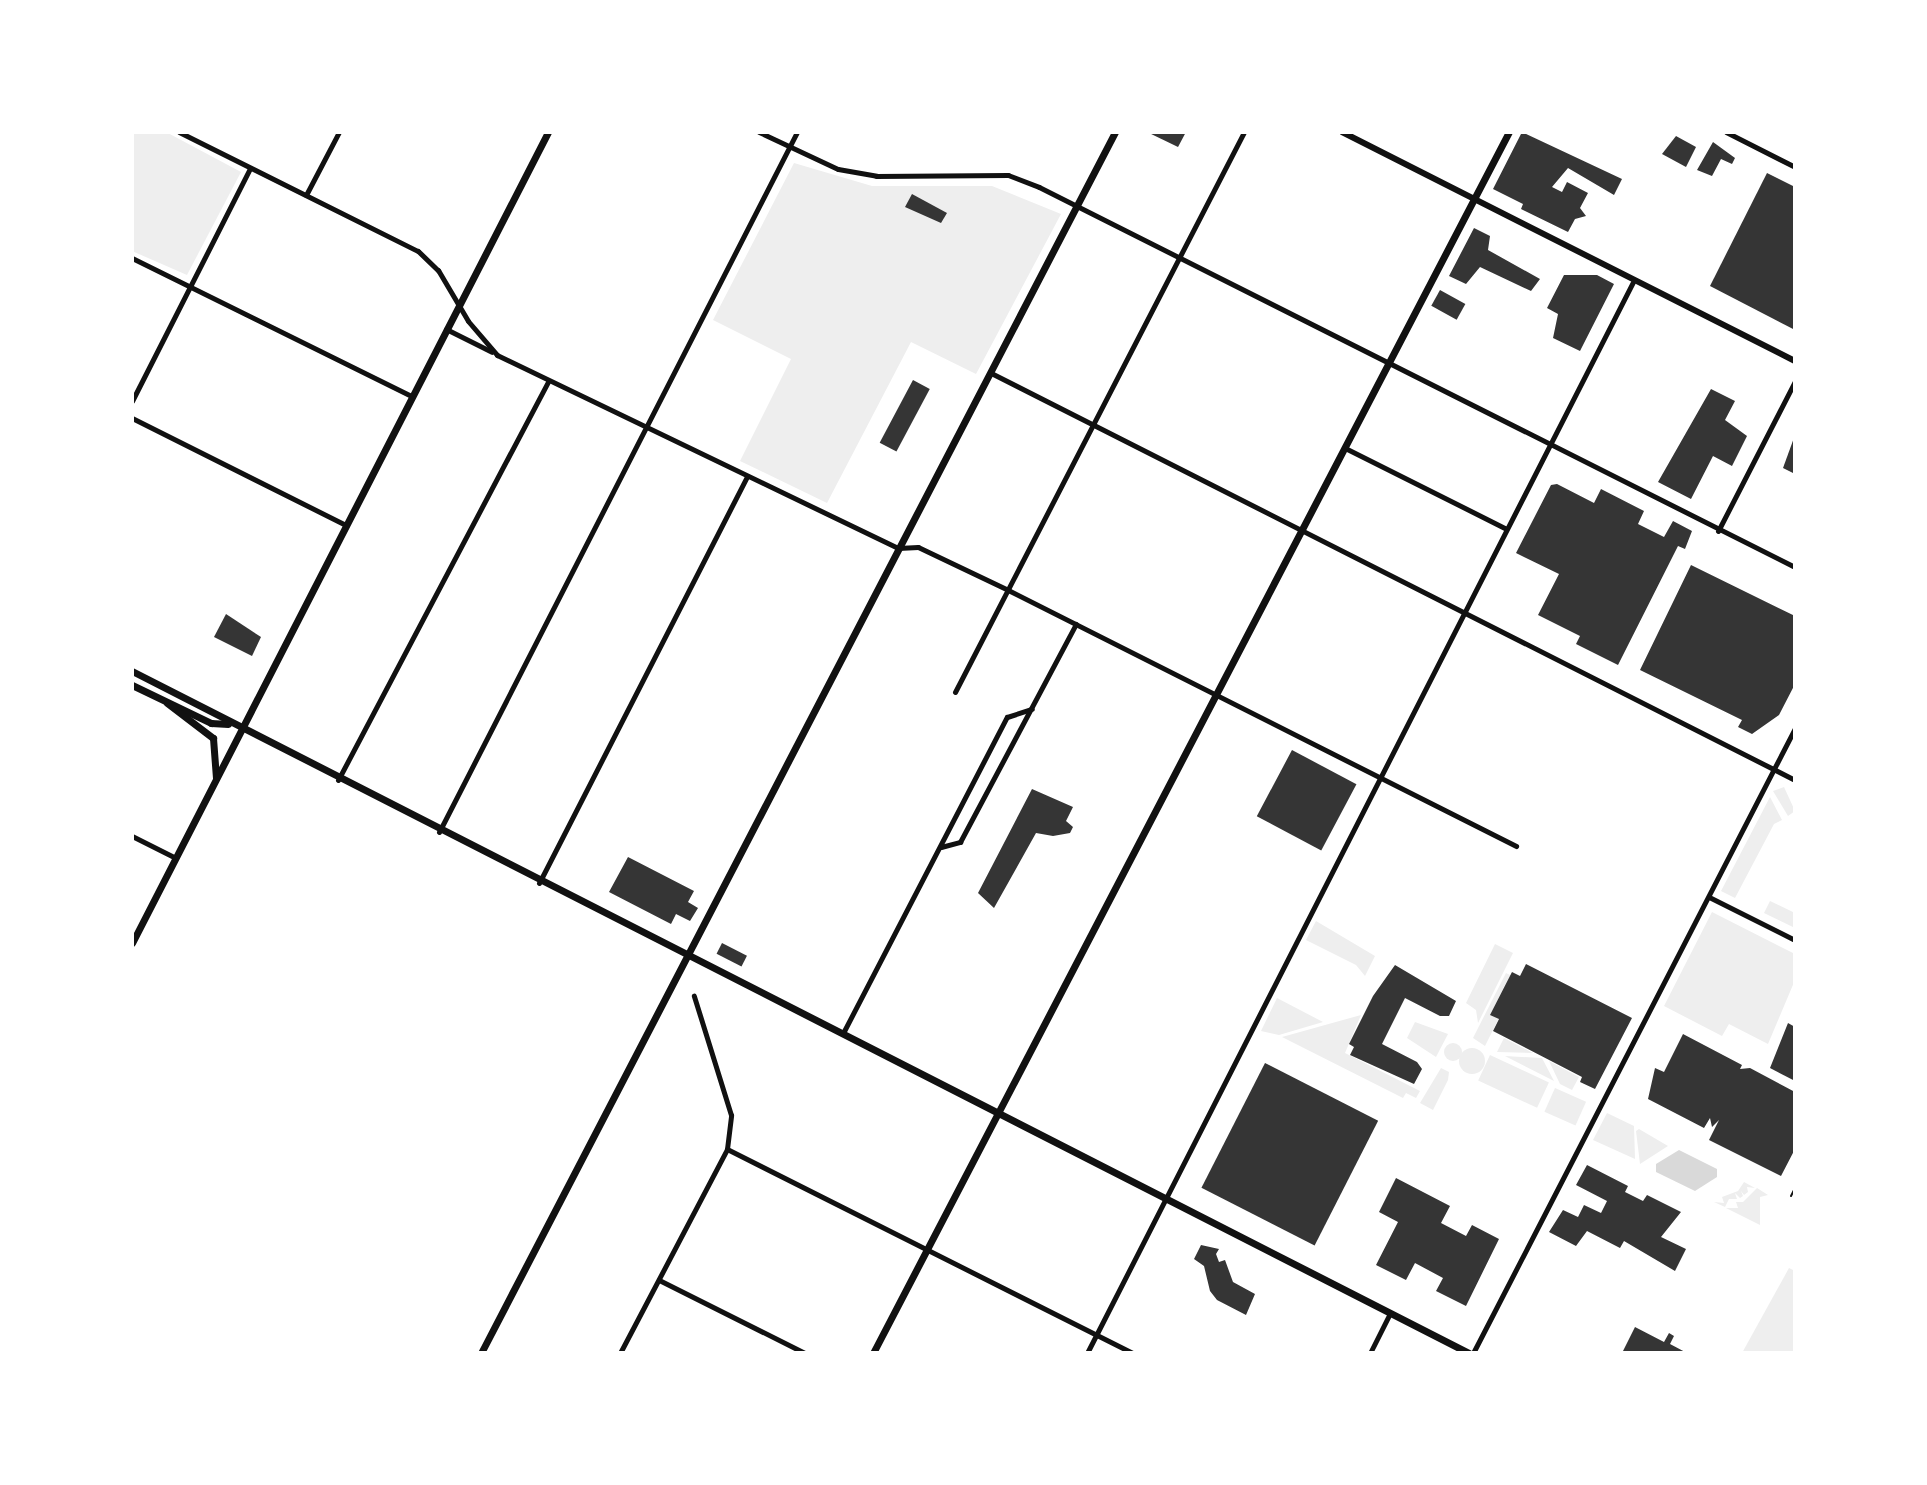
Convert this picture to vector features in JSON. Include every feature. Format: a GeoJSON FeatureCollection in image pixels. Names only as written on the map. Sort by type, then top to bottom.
{"type":"FeatureCollection","features":[{"type":"Feature","properties":{"kind":"main road"},"geometry":{"type":"LineString","coordinates":[[132,943],[548,132]]}},
{"type":"Feature","properties":{"kind":"main road"},"geometry":{"type":"LineString","coordinates":[[481,1353],[1115,132]]}},
{"type":"Feature","properties":{"kind":"main road"},"geometry":{"type":"LineString","coordinates":[[873,1353],[1509,132]]}},
{"type":"Feature","properties":{"kind":"main road"},"geometry":{"type":"LineString","coordinates":[[132,671],[219,714],[240,731],[1471,1353]]}},
{"type":"Feature","properties":{"kind":"main road"},"geometry":{"type":"LineString","coordinates":[[132,685],[211,723],[228,724]]}},
{"type":"Feature","properties":{"kind":"main road"},"geometry":{"type":"LineString","coordinates":[[165,701],[213,738],[216,780]]}},
{"type":"Feature","properties":{"kind":"street"},"geometry":{"type":"LineString","coordinates":[[179,132],[418,251],[438,270],[497,355]]}},
{"type":"Feature","properties":{"kind":"street"},"geometry":{"type":"LineString","coordinates":[[193,139],[197,132]]}},
{"type":"Feature","properties":{"kind":"street"},"geometry":{"type":"LineString","coordinates":[[306,195],[339,132]]}},
{"type":"Feature","properties":{"kind":"street"},"geometry":{"type":"LineString","coordinates":[[759,132],[838,169],[876,176],[1008,175],[1077,206],[1718,531],[1795,567]]}},
{"type":"Feature","properties":{"kind":"street"},"geometry":{"type":"LineString","coordinates":[[439,832],[797,132]]}},
{"type":"Feature","properties":{"kind":"street"},"geometry":{"type":"LineString","coordinates":[[955,692],[1244,132]]}},
{"type":"Feature","properties":{"kind":"street"},"geometry":{"type":"LineString","coordinates":[[1342,132],[1795,361]]}},
{"type":"Feature","properties":{"kind":"street"},"geometry":{"type":"LineString","coordinates":[[1726,132],[1795,167]]}},
{"type":"Feature","properties":{"kind":"street"},"geometry":{"type":"LineString","coordinates":[[132,401],[250,168]]}},
{"type":"Feature","properties":{"kind":"street"},"geometry":{"type":"LineString","coordinates":[[132,258],[411,396]]}},
{"type":"Feature","properties":{"kind":"street"},"geometry":{"type":"LineString","coordinates":[[1087,1353],[1461,612],[1634,280]]}},
{"type":"Feature","properties":{"kind":"street"},"geometry":{"type":"LineString","coordinates":[[446,329],[898,548],[918,547],[1008,590],[1516,846]]}},
{"type":"Feature","properties":{"kind":"street"},"geometry":{"type":"LineString","coordinates":[[990,372],[1795,780]]}},
{"type":"Feature","properties":{"kind":"street"},"geometry":{"type":"LineString","coordinates":[[338,780],[548,381]]}},
{"type":"Feature","properties":{"kind":"street"},"geometry":{"type":"LineString","coordinates":[[1718,531],[1795,381]]}},
{"type":"Feature","properties":{"kind":"street"},"geometry":{"type":"LineString","coordinates":[[132,418],[346,525]]}},
{"type":"Feature","properties":{"kind":"street"},"geometry":{"type":"LineString","coordinates":[[1345,448],[1505,528]]}},
{"type":"Feature","properties":{"kind":"street"},"geometry":{"type":"LineString","coordinates":[[539,883],[747,476]]}},
{"type":"Feature","properties":{"kind":"street"},"geometry":{"type":"LineString","coordinates":[[941,847],[960,842],[1076,624]]}},
{"type":"Feature","properties":{"kind":"street"},"geometry":{"type":"LineString","coordinates":[[841,1037],[1007,717],[1032,709]]}},
{"type":"Feature","properties":{"kind":"street"},"geometry":{"type":"LineString","coordinates":[[1471,1353],[1795,728]]}},
{"type":"Feature","properties":{"kind":"street"},"geometry":{"type":"LineString","coordinates":[[132,836],[176,858]]}},
{"type":"Feature","properties":{"kind":"street"},"geometry":{"type":"LineString","coordinates":[[1709,897],[1795,940]]}},
{"type":"Feature","properties":{"kind":"street"},"geometry":{"type":"LineString","coordinates":[[620,1353],[727,1149],[731,1115],[694,996]]}},
{"type":"Feature","properties":{"kind":"street"},"geometry":{"type":"LineString","coordinates":[[727,1149],[1133,1353]]}},
{"type":"Feature","properties":{"kind":"street"},"geometry":{"type":"LineString","coordinates":[[659,1280],[805,1353]]}},
{"type":"Feature","properties":{"kind":"street"},"geometry":{"type":"LineString","coordinates":[[1370,1353],[1391,1312]]}},
{"type":"Feature","properties":{"kind":"path"},"geometry":{"type":"LineString","coordinates":[[1791,1196],[1795,1188]]}},
{"type":"Feature","properties":{"kind":"shaded area"},"geometry":{"type":"Polygon","coordinates":[[[132,132],[166,132],[241,172],[187,275],[132,251],[132,132]]]}},
{"type":"Feature","properties":{"kind":"shaded area"},"geometry":{"type":"Polygon","coordinates":[[[794,163],[872,186],[992,186],[1061,214],[976,374],[911,342],[827,503],[740,461],[791,359],[713,320],[794,163]]]}},
{"type":"Feature","properties":{"kind":"shaded area"},"geometry":{"type":"Polygon","coordinates":[[[1784,787],[1795,811],[1788,816],[1773,791],[1784,787]]]}},
{"type":"Feature","properties":{"kind":"shaded area"},"geometry":{"type":"Polygon","coordinates":[[[1770,797],[1782,820],[1774,824],[1735,898],[1721,891],[1770,797]]]}},
{"type":"Feature","properties":{"kind":"shaded area"},"geometry":{"type":"Polygon","coordinates":[[[1770,901],[1795,913],[1795,928],[1764,913],[1770,901]]]}},
{"type":"Feature","properties":{"kind":"shaded area"},"geometry":{"type":"Polygon","coordinates":[[[1712,912],[1795,954],[1795,980],[1768,1044],[1729,1024],[1722,1036],[1664,1006],[1712,912]]]}},
{"type":"Feature","properties":{"kind":"shaded area"},"geometry":{"type":"Polygon","coordinates":[[[1316,921],[1375,956],[1365,976],[1356,965],[1306,940],[1316,921]]]}},
{"type":"Feature","properties":{"kind":"shaded area"},"geometry":{"type":"Polygon","coordinates":[[[1495,944],[1513,953],[1478,1023],[1476,1010],[1466,1003],[1495,944]]]}},
{"type":"Feature","properties":{"kind":"shaded area"},"geometry":{"type":"Polygon","coordinates":[[[1506,973],[1512,976],[1499,1018],[1485,1046],[1473,1038],[1506,973]]]}},
{"type":"Feature","properties":{"kind":"shaded area"},"geometry":{"type":"Polygon","coordinates":[[[1277,998],[1323,1022],[1279,1035],[1261,1031],[1277,998]]]}},
{"type":"Feature","properties":{"kind":"shaded area"},"geometry":{"type":"Polygon","coordinates":[[[1361,1015],[1345,1053],[1420,1091],[1416,1098],[1406,1093],[1403,1098],[1282,1037],[1361,1015]]]}},
{"type":"Feature","properties":{"kind":"shaded area"},"geometry":{"type":"Polygon","coordinates":[[[1415,1022],[1448,1034],[1436,1057],[1407,1038],[1415,1022]]]}},
{"type":"Feature","properties":{"kind":"shaded area"},"geometry":{"type":"Polygon","coordinates":[[[1504,1038],[1533,1053],[1497,1052],[1504,1038]]]}},
{"type":"Feature","properties":{"kind":"shaded area"},"geometry":{"type":"Polygon","coordinates":[[[1449,1043],[1457,1043],[1462,1052],[1460,1059],[1449,1061],[1444,1056],[1444,1048],[1449,1043]]]}},
{"type":"Feature","properties":{"kind":"shaded area"},"geometry":{"type":"Polygon","coordinates":[[[1472,1048],[1481,1052],[1485,1061],[1481,1070],[1472,1074],[1463,1070],[1459,1061],[1463,1052],[1472,1048]]]}},
{"type":"Feature","properties":{"kind":"shaded area"},"geometry":{"type":"Polygon","coordinates":[[[1490,1055],[1549,1082],[1537,1108],[1478,1080],[1490,1055]]]}},
{"type":"Feature","properties":{"kind":"shaded area"},"geometry":{"type":"Polygon","coordinates":[[[1505,1056],[1542,1058],[1554,1081],[1505,1056]]]}},
{"type":"Feature","properties":{"kind":"shaded area"},"geometry":{"type":"Polygon","coordinates":[[[1549,1061],[1579,1077],[1572,1090],[1560,1084],[1549,1061]]]}},
{"type":"Feature","properties":{"kind":"shaded area"},"geometry":{"type":"Polygon","coordinates":[[[1441,1068],[1449,1072],[1448,1080],[1433,1110],[1420,1103],[1441,1068]]]}},
{"type":"Feature","properties":{"kind":"shaded area"},"geometry":{"type":"Polygon","coordinates":[[[1555,1088],[1586,1102],[1575,1126],[1544,1112],[1555,1088]]]}},
{"type":"Feature","properties":{"kind":"shaded area"},"geometry":{"type":"Polygon","coordinates":[[[1607,1113],[1634,1126],[1635,1159],[1593,1140],[1607,1113]]]}},
{"type":"Feature","properties":{"kind":"shaded area"},"geometry":{"type":"Polygon","coordinates":[[[1639,1129],[1668,1146],[1640,1164],[1636,1131],[1639,1129]]]}},
{"type":"Feature","properties":{"kind":"shaded area"},"geometry":{"type":"Polygon","coordinates":[[[1679,1150],[1717,1169],[1717,1177],[1695,1191],[1656,1172],[1656,1164],[1679,1150]]]}},
{"type":"Feature","properties":{"kind":"shaded area"},"geometry":{"type":"Polygon","coordinates":[[[1744,1182],[1755,1188],[1747,1187],[1748,1192],[1744,1195],[1741,1191],[1743,1196],[1740,1198],[1735,1193],[1737,1199],[1729,1199],[1725,1207],[1714,1202],[1724,1203],[1722,1197],[1738,1191],[1744,1182]]]}},
{"type":"Feature","properties":{"kind":"shaded area"},"geometry":{"type":"Polygon","coordinates":[[[1757,1188],[1768,1195],[1760,1197],[1760,1225],[1726,1208],[1738,1208],[1736,1202],[1743,1202],[1757,1188]]]}},
{"type":"Feature","properties":{"kind":"shaded area"},"geometry":{"type":"Polygon","coordinates":[[[1789,1268],[1795,1271],[1795,1353],[1742,1353],[1789,1268]]]}},
{"type":"Feature","properties":{"kind":"building"},"geometry":{"type":"Polygon","coordinates":[[[1147,132],[1186,132],[1178,147],[1147,132]]]}},
{"type":"Feature","properties":{"kind":"building"},"geometry":{"type":"Polygon","coordinates":[[[1522,132],[1622,179],[1614,195],[1568,168],[1552,187],[1562,192],[1567,182],[1588,193],[1580,208],[1586,216],[1575,219],[1568,232],[1521,209],[1523,204],[1493,189],[1522,132]]]}},
{"type":"Feature","properties":{"kind":"building"},"geometry":{"type":"Polygon","coordinates":[[[1676,136],[1696,147],[1686,167],[1662,154],[1676,136]]]}},
{"type":"Feature","properties":{"kind":"building"},"geometry":{"type":"Polygon","coordinates":[[[1713,142],[1735,158],[1732,164],[1721,159],[1712,176],[1697,170],[1713,142]]]}},
{"type":"Feature","properties":{"kind":"building"},"geometry":{"type":"Polygon","coordinates":[[[1767,173],[1795,187],[1795,330],[1710,286],[1767,173]]]}},
{"type":"Feature","properties":{"kind":"building"},"geometry":{"type":"Polygon","coordinates":[[[912,194],[947,213],[941,223],[905,207],[912,194]]]}},
{"type":"Feature","properties":{"kind":"building"},"geometry":{"type":"Polygon","coordinates":[[[1474,228],[1490,236],[1488,250],[1540,279],[1531,291],[1480,267],[1466,284],[1449,276],[1474,228]]]}},
{"type":"Feature","properties":{"kind":"building"},"geometry":{"type":"Polygon","coordinates":[[[1564,275],[1597,275],[1614,284],[1580,351],[1553,338],[1558,314],[1547,308],[1564,275]]]}},
{"type":"Feature","properties":{"kind":"building"},"geometry":{"type":"Polygon","coordinates":[[[1440,290],[1465,304],[1457,320],[1431,306],[1440,290]]]}},
{"type":"Feature","properties":{"kind":"building"},"geometry":{"type":"Polygon","coordinates":[[[913,380],[930,389],[896,452],[880,443],[913,380]]]}},
{"type":"Feature","properties":{"kind":"building"},"geometry":{"type":"Polygon","coordinates":[[[1711,389],[1735,401],[1725,420],[1747,436],[1732,466],[1713,456],[1691,499],[1658,482],[1711,389]]]}},
{"type":"Feature","properties":{"kind":"building"},"geometry":{"type":"Polygon","coordinates":[[[1795,435],[1795,474],[1783,468],[1795,435]]]}},
{"type":"Feature","properties":{"kind":"building"},"geometry":{"type":"Polygon","coordinates":[[[1557,484],[1594,503],[1601,489],[1644,511],[1638,524],[1664,537],[1673,521],[1692,531],[1685,549],[1678,546],[1618,665],[1576,644],[1580,636],[1538,615],[1559,574],[1516,553],[1551,485],[1557,484]]]}},
{"type":"Feature","properties":{"kind":"building"},"geometry":{"type":"Polygon","coordinates":[[[1691,565],[1795,616],[1795,684],[1779,715],[1752,734],[1738,727],[1742,720],[1640,670],[1691,565]]]}},
{"type":"Feature","properties":{"kind":"building"},"geometry":{"type":"Polygon","coordinates":[[[226,614],[261,637],[252,656],[214,637],[226,614]]]}},
{"type":"Feature","properties":{"kind":"building"},"geometry":{"type":"Polygon","coordinates":[[[1292,750],[1356,784],[1321,850],[1257,816],[1292,750]]]}},
{"type":"Feature","properties":{"kind":"building"},"geometry":{"type":"Polygon","coordinates":[[[1032,789],[1073,807],[1066,821],[1073,827],[1070,833],[1053,836],[1036,833],[994,908],[978,893],[1032,789]]]}},
{"type":"Feature","properties":{"kind":"building"},"geometry":{"type":"Polygon","coordinates":[[[628,857],[694,891],[688,902],[698,908],[690,921],[676,914],[671,924],[609,892],[628,857]]]}},
{"type":"Feature","properties":{"kind":"building"},"geometry":{"type":"Polygon","coordinates":[[[722,943],[747,956],[742,966],[717,954],[722,943]]]}},
{"type":"Feature","properties":{"kind":"building"},"geometry":{"type":"Polygon","coordinates":[[[1526,964],[1632,1018],[1595,1089],[1580,1082],[1582,1077],[1493,1031],[1499,1019],[1490,1015],[1512,972],[1520,976],[1526,964]]]}},
{"type":"Feature","properties":{"kind":"building"},"geometry":{"type":"Polygon","coordinates":[[[1395,965],[1456,1001],[1449,1016],[1440,1016],[1405,998],[1382,1044],[1417,1062],[1422,1069],[1414,1084],[1350,1055],[1354,1047],[1349,1044],[1373,996],[1395,965]]]}},
{"type":"Feature","properties":{"kind":"building"},"geometry":{"type":"Polygon","coordinates":[[[1788,1023],[1795,1027],[1795,1081],[1770,1068],[1788,1023]]]}},
{"type":"Feature","properties":{"kind":"building"},"geometry":{"type":"Polygon","coordinates":[[[1683,1034],[1742,1065],[1740,1069],[1750,1068],[1795,1092],[1795,1149],[1781,1176],[1709,1140],[1719,1120],[1712,1127],[1710,1118],[1704,1128],[1648,1099],[1655,1068],[1664,1072],[1683,1034]]]}},
{"type":"Feature","properties":{"kind":"building"},"geometry":{"type":"Polygon","coordinates":[[[1265,1063],[1378,1121],[1315,1245],[1201,1188],[1265,1063]]]}},
{"type":"Feature","properties":{"kind":"building"},"geometry":{"type":"Polygon","coordinates":[[[1587,1165],[1628,1186],[1625,1192],[1643,1201],[1647,1195],[1681,1212],[1661,1237],[1686,1249],[1675,1271],[1624,1241],[1620,1248],[1587,1231],[1576,1246],[1549,1232],[1563,1210],[1578,1217],[1584,1205],[1601,1213],[1607,1201],[1576,1185],[1587,1165]]]}},
{"type":"Feature","properties":{"kind":"building"},"geometry":{"type":"Polygon","coordinates":[[[1396,1178],[1450,1206],[1441,1223],[1466,1236],[1472,1225],[1499,1239],[1466,1306],[1436,1291],[1443,1278],[1415,1263],[1406,1280],[1376,1265],[1398,1222],[1379,1212],[1396,1178]]]}},
{"type":"Feature","properties":{"kind":"building"},"geometry":{"type":"Polygon","coordinates":[[[1201,1245],[1219,1249],[1216,1254],[1219,1262],[1225,1260],[1233,1282],[1255,1294],[1246,1315],[1217,1300],[1210,1291],[1204,1266],[1194,1259],[1201,1245]]]}},
{"type":"Feature","properties":{"kind":"building"},"geometry":{"type":"Polygon","coordinates":[[[1635,1327],[1664,1342],[1669,1333],[1674,1336],[1670,1344],[1687,1353],[1622,1353],[1635,1327]]]}}]}
